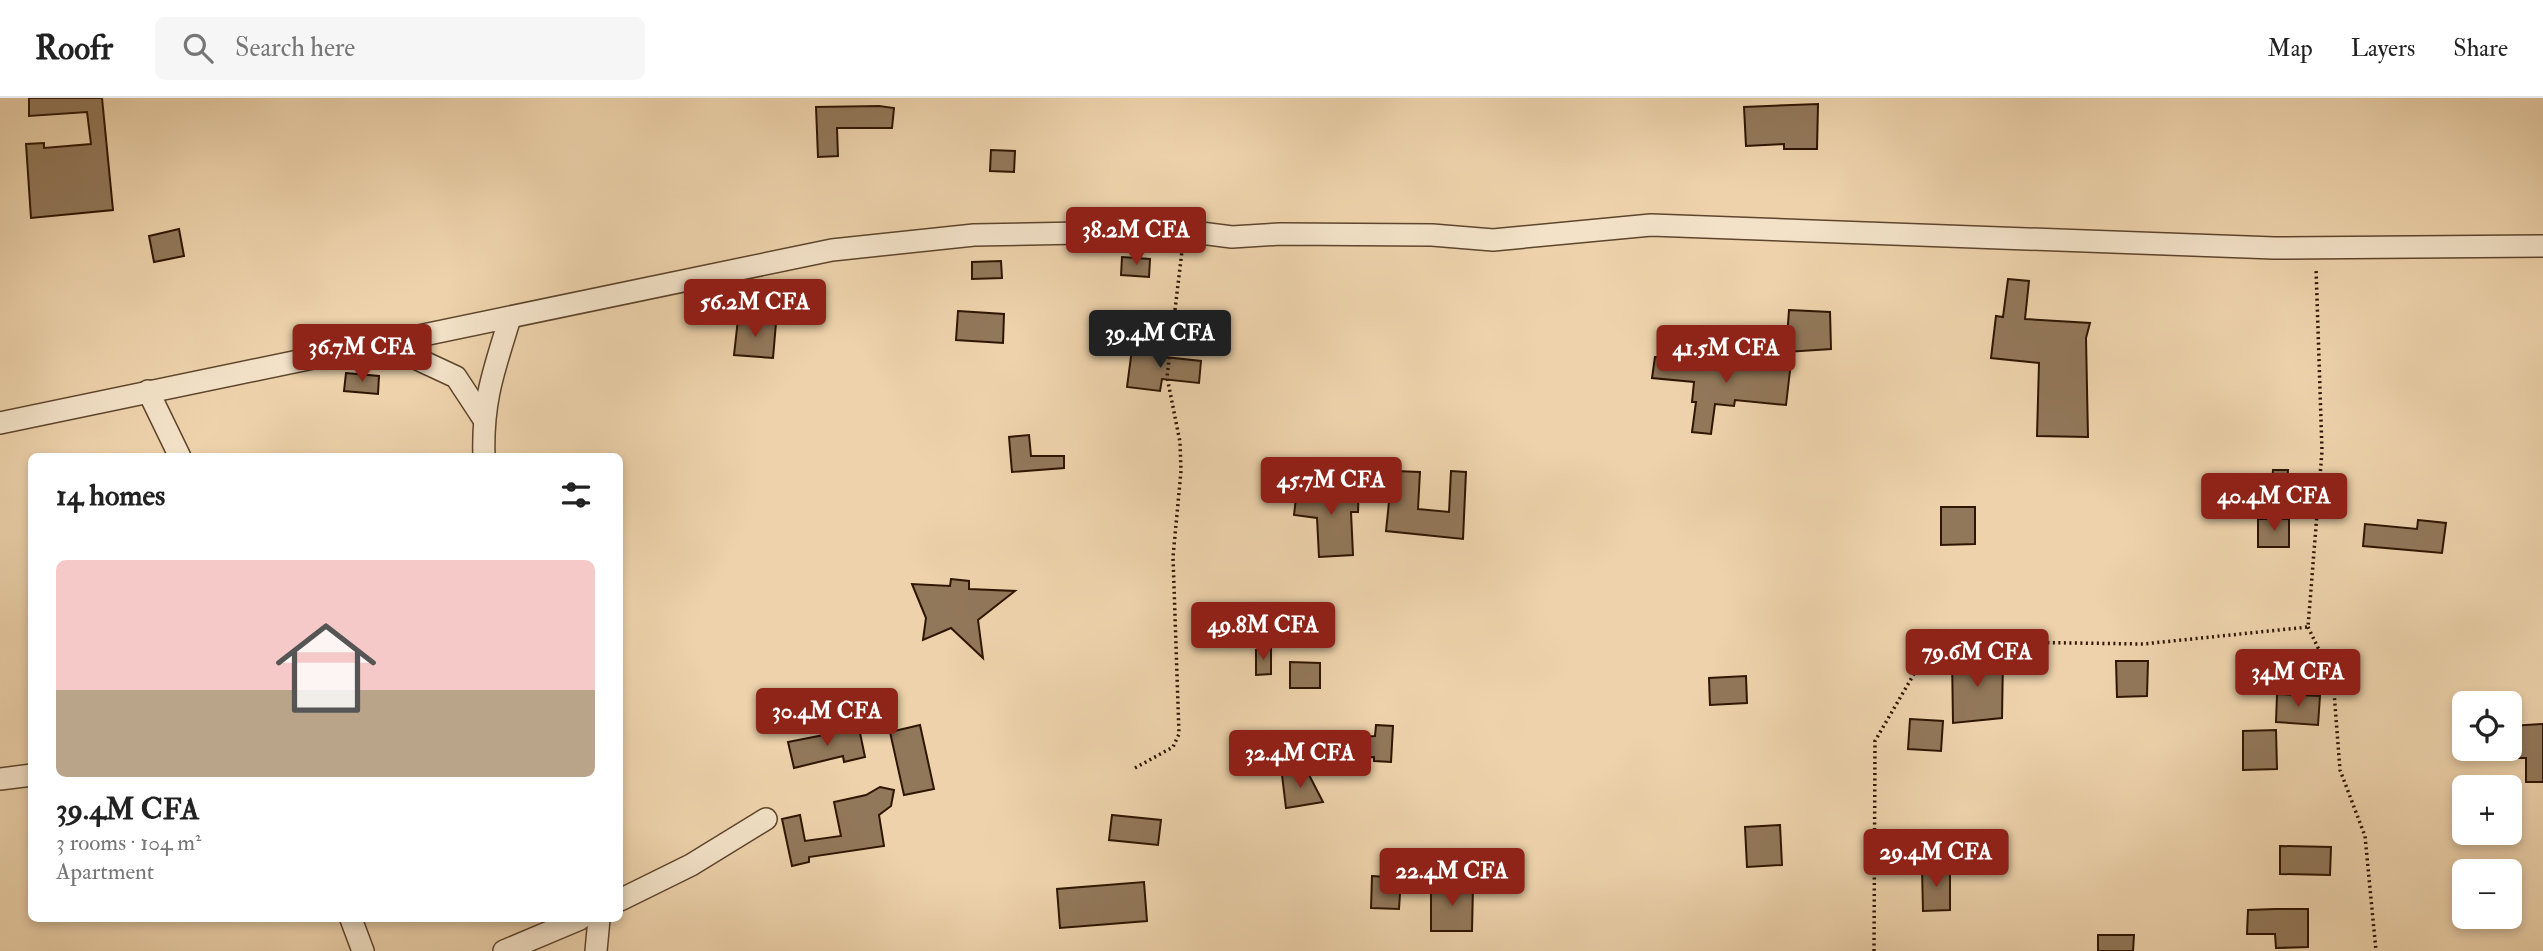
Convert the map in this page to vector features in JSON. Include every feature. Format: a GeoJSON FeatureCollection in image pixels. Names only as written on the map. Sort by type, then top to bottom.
{"type":"FeatureCollection","features":[{"type":"Feature","properties":{"kind":"street"},"geometry":{"type":"LineString","coordinates":[[0,423],[832,250],[974,235],[1185,230],[1232,237],[1280,233],[1433,235],[1493,240],[1651,225],[2315,248],[2543,246]]}},
{"type":"Feature","properties":{"kind":"street"},"geometry":{"type":"LineString","coordinates":[[484,453],[483,418],[487,388],[510,318]]}},
{"type":"Feature","properties":{"kind":"street"},"geometry":{"type":"LineString","coordinates":[[385,344],[456,377],[483,418]]}},
{"type":"Feature","properties":{"kind":"street"},"geometry":{"type":"LineString","coordinates":[[148,391],[178,453]]}},
{"type":"Feature","properties":{"kind":"street"},"geometry":{"type":"LineString","coordinates":[[0,779],[28,776]]}},
{"type":"Feature","properties":{"kind":"street"},"geometry":{"type":"LineString","coordinates":[[623,899],[691,865],[766,819]]}},
{"type":"Feature","properties":{"kind":"street"},"geometry":{"type":"LineString","coordinates":[[353,922],[363,951]]}},
{"type":"Feature","properties":{"kind":"street"},"geometry":{"type":"LineString","coordinates":[[504,951],[573,922]]}},
{"type":"Feature","properties":{"kind":"street"},"geometry":{"type":"LineString","coordinates":[[596,951],[599,922]]}},
{"type":"Feature","properties":{"kind":"path"},"geometry":{"type":"LineString","coordinates":[[1135,768],[1173,747],[1179,734],[1173,557],[1181,471],[1180,442],[1167,377],[1185,230]]}},
{"type":"Feature","properties":{"kind":"path"},"geometry":{"type":"LineString","coordinates":[[2315,248],[2322,451],[2308,627],[2333,680],[2340,770],[2365,836],[2376,951]]}},
{"type":"Feature","properties":{"kind":"path"},"geometry":{"type":"LineString","coordinates":[[1874,951],[1875,741],[1933,640],[2143,644],[2308,627]]}},
{"type":"Feature","properties":{"kind":"building"},"geometry":{"type":"Polygon","coordinates":[[[29,98],[102,98],[113,210],[31,218],[26,144],[44,143],[44,148],[91,144],[87,112],[29,116],[29,98]]]}},
{"type":"Feature","properties":{"kind":"building"},"geometry":{"type":"Polygon","coordinates":[[[1818,104],[1817,149],[1784,149],[1784,144],[1746,146],[1744,107],[1818,104]]]}},
{"type":"Feature","properties":{"kind":"building"},"geometry":{"type":"Polygon","coordinates":[[[816,107],[894,108],[892,128],[837,128],[838,156],[818,157],[816,107]]]}},
{"type":"Feature","properties":{"kind":"building"},"geometry":{"type":"Polygon","coordinates":[[[991,150],[1015,151],[1014,172],[990,171],[991,150]]]}},
{"type":"Feature","properties":{"kind":"building"},"geometry":{"type":"Polygon","coordinates":[[[179,229],[184,256],[154,262],[149,236],[179,229]]]}},
{"type":"Feature","properties":{"kind":"building"},"geometry":{"type":"Polygon","coordinates":[[[1122,257],[1150,259],[1149,277],[1121,275],[1122,257]]]}},
{"type":"Feature","properties":{"kind":"building"},"geometry":{"type":"Polygon","coordinates":[[[1001,261],[1002,278],[972,279],[972,262],[1001,261]]]}},
{"type":"Feature","properties":{"kind":"building"},"geometry":{"type":"Polygon","coordinates":[[[2008,279],[2029,281],[2025,319],[2090,323],[2086,338],[2088,437],[2037,436],[2039,363],[1991,358],[1996,316],[2003,317],[2008,279]]]}},
{"type":"Feature","properties":{"kind":"building"},"geometry":{"type":"Polygon","coordinates":[[[1789,310],[1830,312],[1831,349],[1786,352],[1789,310]]]}},
{"type":"Feature","properties":{"kind":"building"},"geometry":{"type":"Polygon","coordinates":[[[958,311],[1004,314],[1003,343],[956,340],[958,311]]]}},
{"type":"Feature","properties":{"kind":"building"},"geometry":{"type":"Polygon","coordinates":[[[738,319],[776,323],[773,358],[734,355],[738,319]]]}},
{"type":"Feature","properties":{"kind":"building"},"geometry":{"type":"Polygon","coordinates":[[[1132,349],[1165,353],[1165,357],[1201,361],[1199,383],[1162,379],[1160,391],[1127,387],[1132,349]]]}},
{"type":"Feature","properties":{"kind":"building"},"geometry":{"type":"Polygon","coordinates":[[[1655,357],[1761,368],[1763,359],[1791,362],[1786,405],[1735,400],[1734,406],[1715,404],[1711,434],[1692,432],[1696,402],[1692,402],[1694,382],[1652,378],[1655,357]]]}},
{"type":"Feature","properties":{"kind":"building"},"geometry":{"type":"Polygon","coordinates":[[[346,373],[379,376],[378,394],[344,391],[346,373]]]}},
{"type":"Feature","properties":{"kind":"building"},"geometry":{"type":"Polygon","coordinates":[[[1029,435],[1031,456],[1064,456],[1064,468],[1012,472],[1009,437],[1029,435]]]}},
{"type":"Feature","properties":{"kind":"building"},"geometry":{"type":"Polygon","coordinates":[[[2273,470],[2288,470],[2287,486],[2272,485],[2273,470]]]}},
{"type":"Feature","properties":{"kind":"building"},"geometry":{"type":"Polygon","coordinates":[[[1395,471],[1420,472],[1418,509],[1449,512],[1451,471],[1466,472],[1463,539],[1386,531],[1389,502],[1393,502],[1395,471]]]}},
{"type":"Feature","properties":{"kind":"building"},"geometry":{"type":"Polygon","coordinates":[[[1333,483],[1359,484],[1358,512],[1351,512],[1353,555],[1319,557],[1317,518],[1294,515],[1297,489],[1332,493],[1333,483]]]}},
{"type":"Feature","properties":{"kind":"building"},"geometry":{"type":"Polygon","coordinates":[[[1941,507],[1975,507],[1975,544],[1941,545],[1941,507]]]}},
{"type":"Feature","properties":{"kind":"building"},"geometry":{"type":"Polygon","coordinates":[[[2258,519],[2289,519],[2289,547],[2258,547],[2258,519]]]}},
{"type":"Feature","properties":{"kind":"building"},"geometry":{"type":"Polygon","coordinates":[[[2418,520],[2446,523],[2442,553],[2363,546],[2365,524],[2417,529],[2418,520]]]}},
{"type":"Feature","properties":{"kind":"building"},"geometry":{"type":"Polygon","coordinates":[[[951,579],[969,581],[969,589],[1015,591],[978,620],[983,658],[951,628],[923,640],[926,618],[912,584],[950,586],[951,579]]]}},
{"type":"Feature","properties":{"kind":"building"},"geometry":{"type":"Polygon","coordinates":[[[1271,649],[1271,674],[1256,675],[1256,650],[1271,649]]]}},
{"type":"Feature","properties":{"kind":"building"},"geometry":{"type":"Polygon","coordinates":[[[1952,656],[2003,658],[2002,718],[1953,723],[1952,656]]]}},
{"type":"Feature","properties":{"kind":"building"},"geometry":{"type":"Polygon","coordinates":[[[2116,661],[2148,661],[2147,696],[2117,697],[2116,661]]]}},
{"type":"Feature","properties":{"kind":"building"},"geometry":{"type":"Polygon","coordinates":[[[1290,662],[1320,663],[1320,688],[1290,688],[1290,662]]]}},
{"type":"Feature","properties":{"kind":"building"},"geometry":{"type":"Polygon","coordinates":[[[1746,676],[1747,703],[1710,705],[1709,678],[1746,676]]]}},
{"type":"Feature","properties":{"kind":"building"},"geometry":{"type":"Polygon","coordinates":[[[2277,694],[2320,696],[2318,725],[2276,722],[2277,694]]]}},
{"type":"Feature","properties":{"kind":"building"},"geometry":{"type":"Polygon","coordinates":[[[1910,719],[1943,721],[1941,751],[1908,749],[1910,719]]]}},
{"type":"Feature","properties":{"kind":"building"},"geometry":{"type":"Polygon","coordinates":[[[2543,724],[2543,782],[2526,782],[2526,758],[2522,758],[2522,725],[2543,724]]]}},
{"type":"Feature","properties":{"kind":"building"},"geometry":{"type":"Polygon","coordinates":[[[920,725],[934,789],[904,795],[890,732],[920,725]]]}},
{"type":"Feature","properties":{"kind":"building"},"geometry":{"type":"Polygon","coordinates":[[[1376,725],[1393,726],[1391,762],[1374,761],[1374,757],[1321,760],[1320,739],[1375,736],[1376,725]]]}},
{"type":"Feature","properties":{"kind":"building"},"geometry":{"type":"Polygon","coordinates":[[[859,728],[865,757],[844,762],[843,756],[794,768],[788,742],[859,728]]]}},
{"type":"Feature","properties":{"kind":"building"},"geometry":{"type":"Polygon","coordinates":[[[2276,730],[2277,769],[2243,770],[2243,731],[2276,730]]]}},
{"type":"Feature","properties":{"kind":"building"},"geometry":{"type":"Polygon","coordinates":[[[1307,771],[1323,802],[1286,808],[1282,775],[1307,771]]]}},
{"type":"Feature","properties":{"kind":"building"},"geometry":{"type":"Polygon","coordinates":[[[880,787],[894,790],[891,806],[879,815],[884,846],[809,857],[809,862],[792,866],[782,819],[800,815],[805,841],[841,836],[834,802],[866,795],[880,787]]]}},
{"type":"Feature","properties":{"kind":"building"},"geometry":{"type":"Polygon","coordinates":[[[1112,815],[1161,820],[1158,845],[1109,840],[1112,815]]]}},
{"type":"Feature","properties":{"kind":"building"},"geometry":{"type":"Polygon","coordinates":[[[1780,825],[1782,865],[1747,867],[1745,827],[1780,825]]]}},
{"type":"Feature","properties":{"kind":"building"},"geometry":{"type":"Polygon","coordinates":[[[2280,846],[2331,847],[2330,875],[2280,874],[2280,846]]]}},
{"type":"Feature","properties":{"kind":"building"},"geometry":{"type":"Polygon","coordinates":[[[1922,868],[1950,868],[1950,910],[1923,911],[1922,868]]]}},
{"type":"Feature","properties":{"kind":"building"},"geometry":{"type":"Polygon","coordinates":[[[1372,876],[1401,878],[1399,909],[1371,908],[1372,876]]]}},
{"type":"Feature","properties":{"kind":"building"},"geometry":{"type":"Polygon","coordinates":[[[1144,882],[1147,921],[1060,928],[1057,889],[1144,882]]]}},
{"type":"Feature","properties":{"kind":"building"},"geometry":{"type":"Polygon","coordinates":[[[1431,885],[1473,885],[1472,931],[1431,931],[1431,885]]]}},
{"type":"Feature","properties":{"kind":"building"},"geometry":{"type":"Polygon","coordinates":[[[2308,909],[2308,947],[2276,948],[2275,934],[2247,934],[2248,910],[2308,909]]]}},
{"type":"Feature","properties":{"kind":"building"},"geometry":{"type":"Polygon","coordinates":[[[2098,935],[2134,935],[2133,951],[2098,951],[2098,935]]]}}]}
